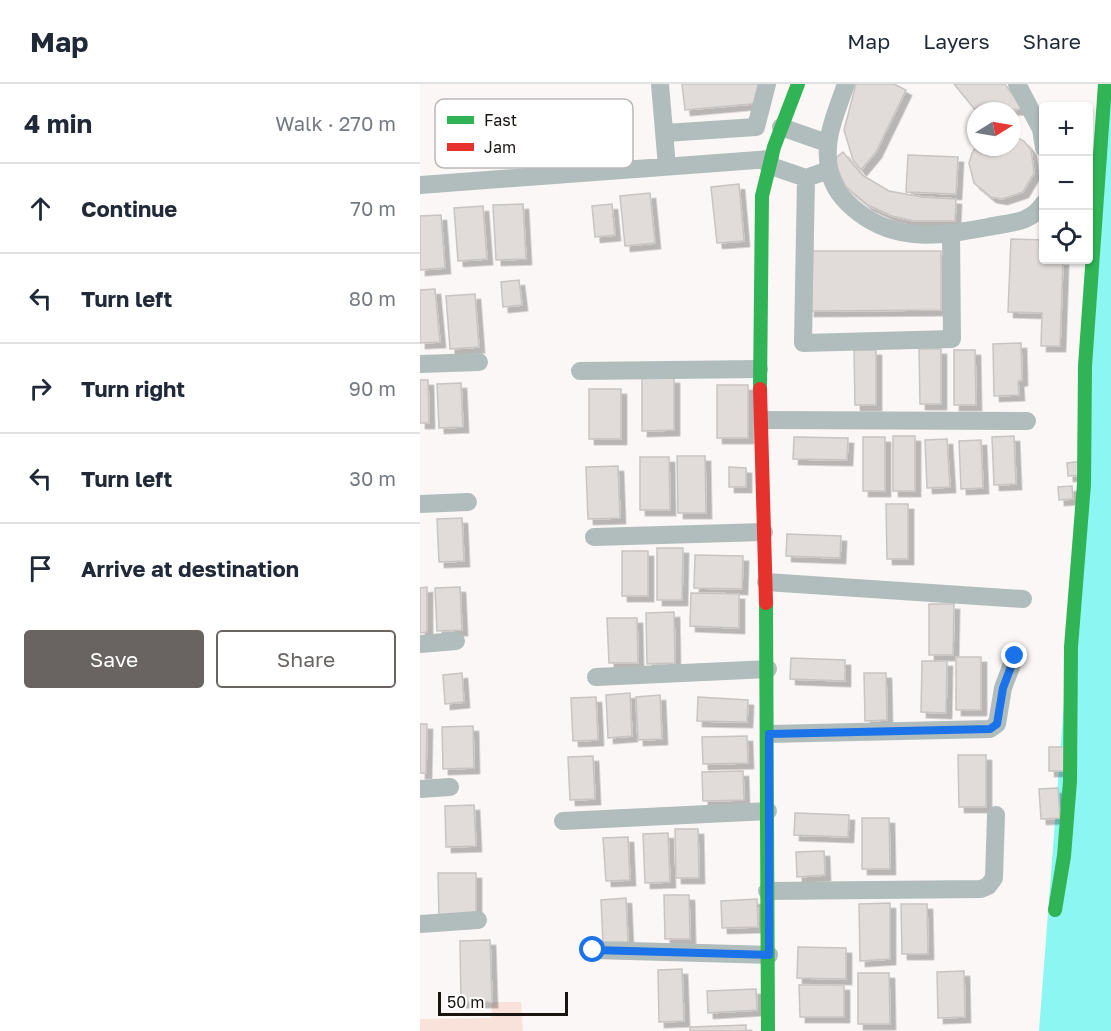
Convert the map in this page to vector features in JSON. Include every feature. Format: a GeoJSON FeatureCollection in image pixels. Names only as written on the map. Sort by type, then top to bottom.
{"type":"FeatureCollection","features":[{"type":"Feature","properties":{"kind":"street"},"geometry":{"type":"LineString","coordinates":[[660,84],[667,167]]}},
{"type":"Feature","properties":{"kind":"street"},"geometry":{"type":"LineString","coordinates":[[665,133],[756,127],[767,84]]}},
{"type":"Feature","properties":{"kind":"street"},"geometry":{"type":"LineString","coordinates":[[768,1031],[769,734],[759,369],[760,213],[769,162],[798,84]]}},
{"type":"Feature","properties":{"kind":"street"},"geometry":{"type":"LineString","coordinates":[[846,84],[826,143],[829,170],[833,183],[848,205],[875,225],[905,234],[951,234],[1026,221],[1040,210]]}},
{"type":"Feature","properties":{"kind":"street"},"geometry":{"type":"LineString","coordinates":[[1017,84],[1039,125]]}},
{"type":"Feature","properties":{"kind":"street"},"geometry":{"type":"LineString","coordinates":[[1055,910],[1064,856],[1070,781],[1071,647],[1084,484],[1085,366],[1105,84]]}},
{"type":"Feature","properties":{"kind":"street"},"geometry":{"type":"LineString","coordinates":[[781,127],[826,143]]}},
{"type":"Feature","properties":{"kind":"street"},"geometry":{"type":"LineString","coordinates":[[420,185],[769,162],[806,178],[829,170]]}},
{"type":"Feature","properties":{"kind":"street"},"geometry":{"type":"LineString","coordinates":[[806,178],[803,343],[952,339],[951,234]]}},
{"type":"Feature","properties":{"kind":"street"},"geometry":{"type":"LineString","coordinates":[[420,364],[479,362]]}},
{"type":"Feature","properties":{"kind":"street"},"geometry":{"type":"LineString","coordinates":[[580,371],[759,369]]}},
{"type":"Feature","properties":{"kind":"street"},"geometry":{"type":"LineString","coordinates":[[762,420],[1027,421]]}},
{"type":"Feature","properties":{"kind":"street"},"geometry":{"type":"LineString","coordinates":[[420,504],[468,502]]}},
{"type":"Feature","properties":{"kind":"street"},"geometry":{"type":"LineString","coordinates":[[594,537],[764,532]]}},
{"type":"Feature","properties":{"kind":"street"},"geometry":{"type":"LineString","coordinates":[[766,582],[1023,599]]}},
{"type":"Feature","properties":{"kind":"street"},"geometry":{"type":"LineString","coordinates":[[420,644],[456,641]]}},
{"type":"Feature","properties":{"kind":"street"},"geometry":{"type":"LineString","coordinates":[[769,734],[990,729],[997,724],[1003,688],[1015,656]]}},
{"type":"Feature","properties":{"kind":"street"},"geometry":{"type":"LineString","coordinates":[[596,677],[768,669]]}},
{"type":"Feature","properties":{"kind":"street"},"geometry":{"type":"LineString","coordinates":[[420,789],[450,787]]}},
{"type":"Feature","properties":{"kind":"street"},"geometry":{"type":"LineString","coordinates":[[563,821],[768,812]]}},
{"type":"Feature","properties":{"kind":"street"},"geometry":{"type":"LineString","coordinates":[[767,891],[981,889],[988,886],[994,878],[996,815]]}},
{"type":"Feature","properties":{"kind":"street"},"geometry":{"type":"LineString","coordinates":[[420,924],[478,920]]}},
{"type":"Feature","properties":{"kind":"street"},"geometry":{"type":"LineString","coordinates":[[593,950],[769,955]]}},
{"type":"Feature","properties":{"kind":"shaded area"},"geometry":{"type":"Polygon","coordinates":[[[492,1002],[521,1002],[523,1031],[420,1031],[420,1019],[491,1018],[492,1002]]]}},
{"type":"Feature","properties":{"kind":"water"},"geometry":{"type":"Polygon","coordinates":[[[1111,85],[1111,1031],[1039,1031],[1111,85]]]}},
{"type":"Feature","properties":{"kind":"building"},"geometry":{"type":"Polygon","coordinates":[[[682,84],[760,84],[762,103],[685,110],[682,84]]]}},
{"type":"Feature","properties":{"kind":"building"},"geometry":{"type":"Polygon","coordinates":[[[856,84],[894,84],[906,90],[876,152],[861,170],[853,160],[844,130],[856,84]]]}},
{"type":"Feature","properties":{"kind":"building"},"geometry":{"type":"Polygon","coordinates":[[[954,84],[1005,84],[1018,102],[969,102],[954,84]]]}},
{"type":"Feature","properties":{"kind":"building"},"geometry":{"type":"Polygon","coordinates":[[[1021,140],[1031,150],[1034,173],[1023,192],[1002,199],[991,197],[974,183],[969,163],[971,156],[1021,156],[1021,140]]]}},
{"type":"Feature","properties":{"kind":"building"},"geometry":{"type":"Polygon","coordinates":[[[843,152],[862,175],[889,191],[922,197],[956,199],[955,221],[914,221],[892,216],[868,205],[846,187],[833,160],[843,152]]]}},
{"type":"Feature","properties":{"kind":"building"},"geometry":{"type":"Polygon","coordinates":[[[908,155],[958,157],[956,194],[906,192],[908,155]]]}},
{"type":"Feature","properties":{"kind":"building"},"geometry":{"type":"Polygon","coordinates":[[[739,184],[744,241],[717,243],[711,187],[739,184]]]}},
{"type":"Feature","properties":{"kind":"building"},"geometry":{"type":"Polygon","coordinates":[[[650,193],[655,243],[625,246],[620,196],[650,193]]]}},
{"type":"Feature","properties":{"kind":"building"},"geometry":{"type":"Polygon","coordinates":[[[523,204],[526,259],[496,260],[493,205],[523,204]]]}},
{"type":"Feature","properties":{"kind":"building"},"geometry":{"type":"Polygon","coordinates":[[[612,204],[615,235],[595,237],[592,206],[612,204]]]}},
{"type":"Feature","properties":{"kind":"building"},"geometry":{"type":"Polygon","coordinates":[[[483,206],[487,259],[458,261],[454,208],[483,206]]]}},
{"type":"Feature","properties":{"kind":"building"},"geometry":{"type":"Polygon","coordinates":[[[441,215],[445,268],[420,270],[420,216],[441,215]]]}},
{"type":"Feature","properties":{"kind":"building"},"geometry":{"type":"Polygon","coordinates":[[[1011,239],[1039,240],[1039,264],[1063,264],[1060,346],[1041,346],[1042,313],[1008,312],[1011,239]]]}},
{"type":"Feature","properties":{"kind":"building"},"geometry":{"type":"Polygon","coordinates":[[[809,251],[941,251],[941,310],[809,311],[809,251]]]}},
{"type":"Feature","properties":{"kind":"building"},"geometry":{"type":"Polygon","coordinates":[[[519,280],[522,305],[503,307],[501,282],[519,280]]]}},
{"type":"Feature","properties":{"kind":"building"},"geometry":{"type":"Polygon","coordinates":[[[435,289],[440,342],[420,343],[420,290],[435,289]]]}},
{"type":"Feature","properties":{"kind":"building"},"geometry":{"type":"Polygon","coordinates":[[[475,294],[479,347],[450,349],[446,296],[475,294]]]}},
{"type":"Feature","properties":{"kind":"building"},"geometry":{"type":"Polygon","coordinates":[[[1021,343],[1022,380],[1018,381],[1019,395],[994,396],[993,344],[1021,343]]]}},
{"type":"Feature","properties":{"kind":"building"},"geometry":{"type":"Polygon","coordinates":[[[919,349],[941,349],[941,404],[920,404],[919,349]]]}},
{"type":"Feature","properties":{"kind":"building"},"geometry":{"type":"Polygon","coordinates":[[[854,350],[876,350],[876,405],[855,405],[854,350]]]}},
{"type":"Feature","properties":{"kind":"building"},"geometry":{"type":"Polygon","coordinates":[[[954,350],[975,350],[976,405],[954,405],[954,350]]]}},
{"type":"Feature","properties":{"kind":"building"},"geometry":{"type":"Polygon","coordinates":[[[642,378],[674,378],[674,430],[642,431],[642,378]]]}},
{"type":"Feature","properties":{"kind":"building"},"geometry":{"type":"Polygon","coordinates":[[[420,380],[428,380],[429,423],[420,423],[420,380]]]}},
{"type":"Feature","properties":{"kind":"building"},"geometry":{"type":"Polygon","coordinates":[[[461,383],[463,427],[439,428],[437,384],[461,383]]]}},
{"type":"Feature","properties":{"kind":"building"},"geometry":{"type":"Polygon","coordinates":[[[717,385],[748,385],[748,438],[717,438],[717,385]]]}},
{"type":"Feature","properties":{"kind":"building"},"geometry":{"type":"Polygon","coordinates":[[[589,389],[621,389],[621,439],[589,439],[589,389]]]}},
{"type":"Feature","properties":{"kind":"building"},"geometry":{"type":"Polygon","coordinates":[[[893,436],[915,436],[915,491],[893,491],[893,436]]]}},
{"type":"Feature","properties":{"kind":"building"},"geometry":{"type":"Polygon","coordinates":[[[1014,436],[1016,484],[994,485],[992,437],[1014,436]]]}},
{"type":"Feature","properties":{"kind":"building"},"geometry":{"type":"Polygon","coordinates":[[[794,437],[848,438],[847,460],[793,459],[794,437]]]}},
{"type":"Feature","properties":{"kind":"building"},"geometry":{"type":"Polygon","coordinates":[[[863,437],[885,437],[885,491],[863,491],[863,437]]]}},
{"type":"Feature","properties":{"kind":"building"},"geometry":{"type":"Polygon","coordinates":[[[947,439],[950,487],[927,488],[925,440],[947,439]]]}},
{"type":"Feature","properties":{"kind":"building"},"geometry":{"type":"Polygon","coordinates":[[[981,440],[983,488],[961,489],[959,441],[981,440]]]}},
{"type":"Feature","properties":{"kind":"building"},"geometry":{"type":"Polygon","coordinates":[[[677,456],[705,456],[706,513],[678,513],[677,456]]]}},
{"type":"Feature","properties":{"kind":"building"},"geometry":{"type":"Polygon","coordinates":[[[640,457],[669,457],[670,510],[640,510],[640,457]]]}},
{"type":"Feature","properties":{"kind":"building"},"geometry":{"type":"Polygon","coordinates":[[[1082,461],[1084,475],[1068,476],[1067,463],[1082,461]]]}},
{"type":"Feature","properties":{"kind":"building"},"geometry":{"type":"Polygon","coordinates":[[[618,466],[620,518],[588,519],[586,467],[618,466]]]}},
{"type":"Feature","properties":{"kind":"building"},"geometry":{"type":"Polygon","coordinates":[[[729,467],[746,468],[746,487],[729,487],[729,467]]]}},
{"type":"Feature","properties":{"kind":"building"},"geometry":{"type":"Polygon","coordinates":[[[1072,486],[1073,499],[1059,500],[1058,487],[1072,486]]]}},
{"type":"Feature","properties":{"kind":"building"},"geometry":{"type":"Polygon","coordinates":[[[886,504],[908,504],[908,559],[887,559],[886,504]]]}},
{"type":"Feature","properties":{"kind":"building"},"geometry":{"type":"Polygon","coordinates":[[[462,518],[464,561],[439,562],[437,519],[462,518]]]}},
{"type":"Feature","properties":{"kind":"building"},"geometry":{"type":"Polygon","coordinates":[[[787,534],[841,536],[840,558],[786,556],[787,534]]]}},
{"type":"Feature","properties":{"kind":"building"},"geometry":{"type":"Polygon","coordinates":[[[657,548],[683,548],[682,600],[657,600],[657,548]]]}},
{"type":"Feature","properties":{"kind":"building"},"geometry":{"type":"Polygon","coordinates":[[[622,551],[648,551],[648,596],[622,596],[622,551]]]}},
{"type":"Feature","properties":{"kind":"building"},"geometry":{"type":"Polygon","coordinates":[[[695,555],[743,556],[742,589],[694,588],[695,555]]]}},
{"type":"Feature","properties":{"kind":"building"},"geometry":{"type":"Polygon","coordinates":[[[427,587],[427,632],[420,633],[420,588],[427,587]]]}},
{"type":"Feature","properties":{"kind":"building"},"geometry":{"type":"Polygon","coordinates":[[[460,587],[462,630],[437,631],[435,588],[460,587]]]}},
{"type":"Feature","properties":{"kind":"building"},"geometry":{"type":"Polygon","coordinates":[[[691,593],[739,594],[739,628],[690,626],[691,593]]]}},
{"type":"Feature","properties":{"kind":"building"},"geometry":{"type":"Polygon","coordinates":[[[929,604],[954,604],[953,655],[929,655],[929,604]]]}},
{"type":"Feature","properties":{"kind":"building"},"geometry":{"type":"Polygon","coordinates":[[[674,612],[675,663],[647,664],[646,613],[674,612]]]}},
{"type":"Feature","properties":{"kind":"building"},"geometry":{"type":"Polygon","coordinates":[[[607,618],[637,618],[638,663],[609,663],[607,618]]]}},
{"type":"Feature","properties":{"kind":"building"},"geometry":{"type":"Polygon","coordinates":[[[956,657],[981,657],[981,710],[956,710],[956,657]]]}},
{"type":"Feature","properties":{"kind":"building"},"geometry":{"type":"Polygon","coordinates":[[[791,658],[845,660],[845,681],[790,679],[791,658]]]}},
{"type":"Feature","properties":{"kind":"building"},"geometry":{"type":"Polygon","coordinates":[[[922,661],[947,661],[946,713],[921,712],[922,661]]]}},
{"type":"Feature","properties":{"kind":"building"},"geometry":{"type":"Polygon","coordinates":[[[462,673],[464,702],[445,704],[443,675],[462,673]]]}},
{"type":"Feature","properties":{"kind":"building"},"geometry":{"type":"Polygon","coordinates":[[[864,673],[886,673],[887,720],[865,721],[864,673]]]}},
{"type":"Feature","properties":{"kind":"building"},"geometry":{"type":"Polygon","coordinates":[[[630,693],[632,736],[608,738],[606,695],[630,693]]]}},
{"type":"Feature","properties":{"kind":"building"},"geometry":{"type":"Polygon","coordinates":[[[660,695],[662,739],[638,740],[636,697],[660,695]]]}},
{"type":"Feature","properties":{"kind":"building"},"geometry":{"type":"Polygon","coordinates":[[[596,697],[598,740],[573,741],[571,698],[596,697]]]}},
{"type":"Feature","properties":{"kind":"building"},"geometry":{"type":"Polygon","coordinates":[[[698,697],[748,700],[747,722],[697,721],[698,697]]]}},
{"type":"Feature","properties":{"kind":"building"},"geometry":{"type":"Polygon","coordinates":[[[420,724],[427,724],[426,773],[420,773],[420,724]]]}},
{"type":"Feature","properties":{"kind":"building"},"geometry":{"type":"Polygon","coordinates":[[[473,726],[474,768],[443,769],[442,727],[473,726]]]}},
{"type":"Feature","properties":{"kind":"building"},"geometry":{"type":"Polygon","coordinates":[[[747,736],[748,763],[703,764],[702,737],[747,736]]]}},
{"type":"Feature","properties":{"kind":"building"},"geometry":{"type":"Polygon","coordinates":[[[1049,747],[1065,747],[1066,771],[1049,771],[1049,747]]]}},
{"type":"Feature","properties":{"kind":"building"},"geometry":{"type":"Polygon","coordinates":[[[958,755],[986,755],[986,807],[959,807],[958,755]]]}},
{"type":"Feature","properties":{"kind":"building"},"geometry":{"type":"Polygon","coordinates":[[[593,756],[595,799],[570,800],[568,757],[593,756]]]}},
{"type":"Feature","properties":{"kind":"building"},"geometry":{"type":"Polygon","coordinates":[[[743,771],[744,800],[703,801],[702,772],[743,771]]]}},
{"type":"Feature","properties":{"kind":"building"},"geometry":{"type":"Polygon","coordinates":[[[1058,788],[1060,818],[1041,819],[1039,789],[1058,788]]]}},
{"type":"Feature","properties":{"kind":"building"},"geometry":{"type":"Polygon","coordinates":[[[474,805],[476,846],[446,847],[445,806],[474,805]]]}},
{"type":"Feature","properties":{"kind":"building"},"geometry":{"type":"Polygon","coordinates":[[[795,813],[849,815],[848,837],[794,835],[795,813]]]}},
{"type":"Feature","properties":{"kind":"building"},"geometry":{"type":"Polygon","coordinates":[[[862,818],[889,818],[890,869],[862,869],[862,818]]]}},
{"type":"Feature","properties":{"kind":"building"},"geometry":{"type":"Polygon","coordinates":[[[675,829],[698,829],[699,878],[676,878],[675,829]]]}},
{"type":"Feature","properties":{"kind":"building"},"geometry":{"type":"Polygon","coordinates":[[[668,833],[670,882],[645,883],[643,834],[668,833]]]}},
{"type":"Feature","properties":{"kind":"building"},"geometry":{"type":"Polygon","coordinates":[[[628,837],[630,880],[606,881],[603,838],[628,837]]]}},
{"type":"Feature","properties":{"kind":"building"},"geometry":{"type":"Polygon","coordinates":[[[824,851],[825,875],[797,877],[796,852],[824,851]]]}},
{"type":"Feature","properties":{"kind":"building"},"geometry":{"type":"Polygon","coordinates":[[[438,873],[476,873],[476,918],[439,918],[438,873]]]}},
{"type":"Feature","properties":{"kind":"building"},"geometry":{"type":"Polygon","coordinates":[[[664,895],[689,895],[690,939],[665,939],[664,895]]]}},
{"type":"Feature","properties":{"kind":"building"},"geometry":{"type":"Polygon","coordinates":[[[626,898],[628,942],[603,943],[601,900],[626,898]]]}},
{"type":"Feature","properties":{"kind":"building"},"geometry":{"type":"Polygon","coordinates":[[[757,899],[758,927],[722,928],[721,901],[757,899]]]}},
{"type":"Feature","properties":{"kind":"building"},"geometry":{"type":"Polygon","coordinates":[[[890,903],[890,959],[860,961],[859,904],[890,903]]]}},
{"type":"Feature","properties":{"kind":"building"},"geometry":{"type":"Polygon","coordinates":[[[901,904],[927,904],[928,954],[902,954],[901,904]]]}},
{"type":"Feature","properties":{"kind":"building"},"geometry":{"type":"Polygon","coordinates":[[[490,940],[492,1002],[461,1002],[460,941],[490,940]]]}},
{"type":"Feature","properties":{"kind":"building"},"geometry":{"type":"Polygon","coordinates":[[[798,947],[846,948],[846,979],[797,978],[798,947]]]}},
{"type":"Feature","properties":{"kind":"building"},"geometry":{"type":"Polygon","coordinates":[[[682,969],[684,1021],[659,1022],[658,970],[682,969]]]}},
{"type":"Feature","properties":{"kind":"building"},"geometry":{"type":"Polygon","coordinates":[[[964,971],[965,1017],[938,1018],[937,972],[964,971]]]}},
{"type":"Feature","properties":{"kind":"building"},"geometry":{"type":"Polygon","coordinates":[[[858,973],[889,973],[890,1024],[858,1024],[858,973]]]}},
{"type":"Feature","properties":{"kind":"building"},"geometry":{"type":"Polygon","coordinates":[[[799,985],[844,985],[844,1017],[800,1017],[799,985]]]}},
{"type":"Feature","properties":{"kind":"building"},"geometry":{"type":"Polygon","coordinates":[[[756,989],[757,1010],[708,1013],[707,991],[756,989]]]}},
{"type":"Feature","properties":{"kind":"building"},"geometry":{"type":"Polygon","coordinates":[[[746,1025],[746,1031],[690,1031],[690,1027],[746,1025]]]}},
{"type":"Feature","properties":{"kind":"traffic: fast"},"geometry":{"type":"LineString","coordinates":[[760,389],[762,196],[774,147],[798,84]]}},
{"type":"Feature","properties":{"kind":"traffic: fast"},"geometry":{"type":"LineString","coordinates":[[1055,910],[1064,856],[1070,781],[1071,647],[1084,484],[1085,366],[1105,84]]}},
{"type":"Feature","properties":{"kind":"traffic: fast"},"geometry":{"type":"LineString","coordinates":[[766,603],[768,1031]]}},
{"type":"Feature","properties":{"kind":"traffic: jam"},"geometry":{"type":"LineString","coordinates":[[760,389],[766,603]]}},
{"type":"Feature","properties":{"kind":"route"},"geometry":{"type":"LineString","coordinates":[[593,950],[769,955],[767,891],[769,734],[994,728],[997,724],[1003,688],[1015,656]]}}]}
